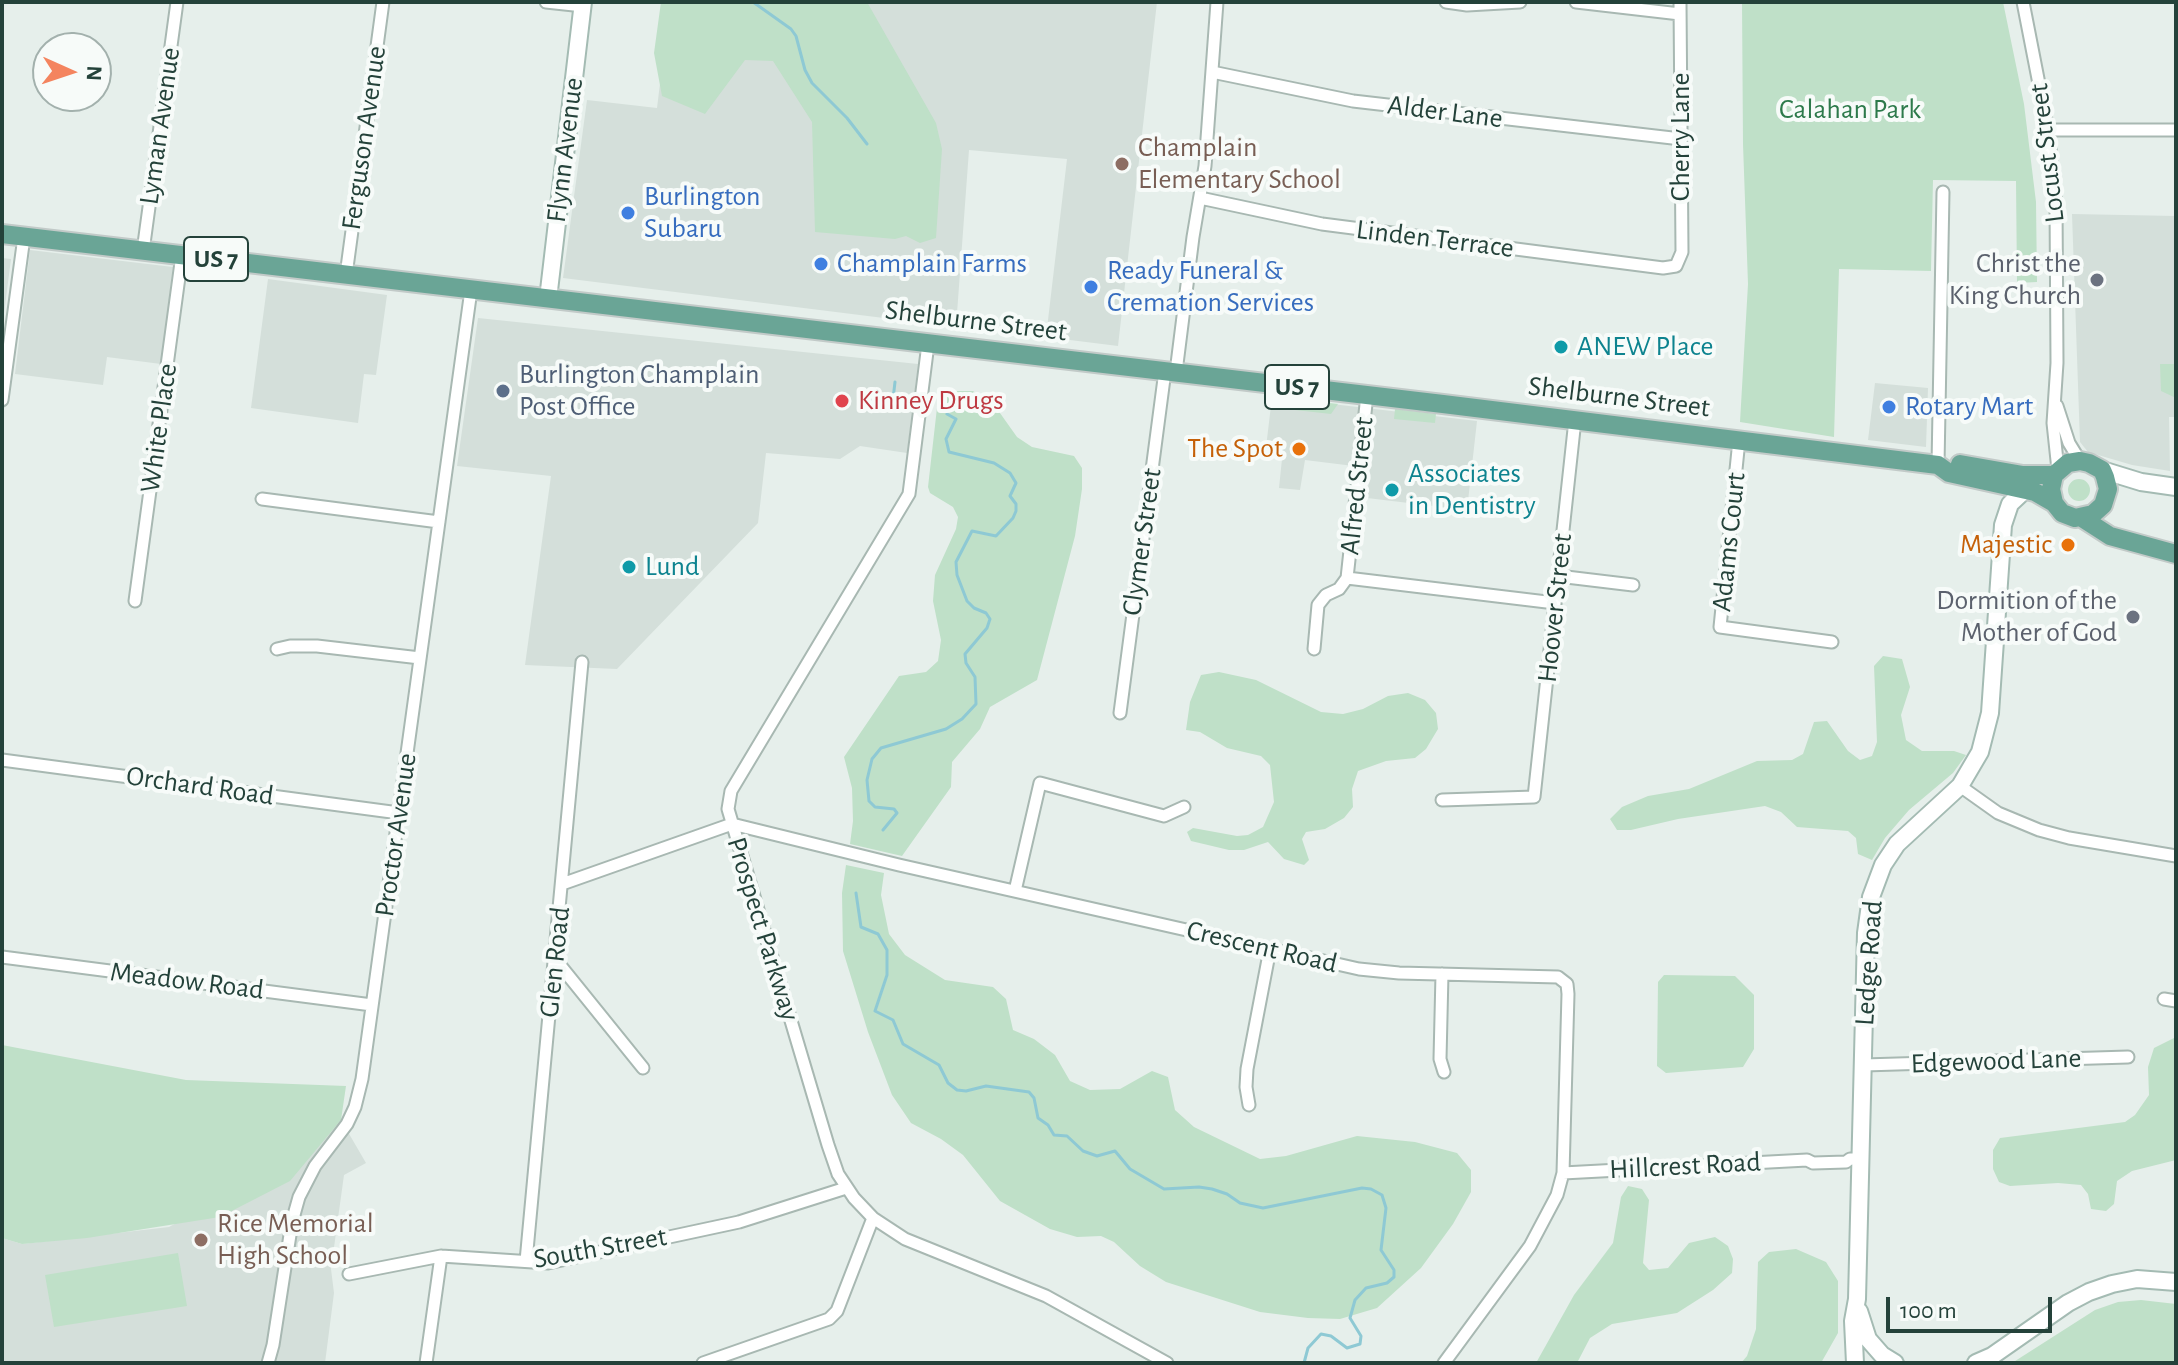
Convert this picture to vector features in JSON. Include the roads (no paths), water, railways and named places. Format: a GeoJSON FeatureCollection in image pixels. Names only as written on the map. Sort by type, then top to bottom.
{"type":"FeatureCollection","features":[{"type":"Feature","properties":{"kind":"main road","name":"Shelburne Street"},"geometry":{"type":"LineString","coordinates":[[2,234],[1739,440],[1940,466],[1949,473],[2002,478],[2056,472],[2068,463],[2080,461]]}},
{"type":"Feature","properties":{"kind":"main road"},"geometry":{"type":"LineString","coordinates":[[2080,461],[2102,470],[2107,483],[2105,500],[2111,524],[2124,538]]}},
{"type":"Feature","properties":{"kind":"main road"},"geometry":{"type":"LineString","coordinates":[[2054,503],[2051,489],[2056,472]]}},
{"type":"Feature","properties":{"kind":"main road","name":"Shelburne Street"},"geometry":{"type":"LineString","coordinates":[[2002,478],[2054,503],[2062,513],[2082,518],[2103,533],[2176,554]]}},
{"type":"Feature","properties":{"kind":"main road"},"geometry":{"type":"LineString","coordinates":[[2082,518],[2093,514],[2105,500]]}},
{"type":"Feature","properties":{"kind":"street","name":"Lyman Avenue"},"geometry":{"type":"LineString","coordinates":[[143,251],[177,2]]}},
{"type":"Feature","properties":{"kind":"street","name":"Ferguson Avenue"},"geometry":{"type":"LineString","coordinates":[[346,275],[383,2]]}},
{"type":"Feature","properties":{"kind":"street"},"geometry":{"type":"LineString","coordinates":[[546,2],[583,4]]}},
{"type":"Feature","properties":{"kind":"street","name":"Clymer Street"},"geometry":{"type":"LineString","coordinates":[[1120,713],[1205,166],[1217,2]]}},
{"type":"Feature","properties":{"kind":"street"},"geometry":{"type":"LineString","coordinates":[[1446,2],[1467,5],[1520,2]]}},
{"type":"Feature","properties":{"kind":"street"},"geometry":{"type":"LineString","coordinates":[[1576,2],[1680,8]]}},
{"type":"Feature","properties":{"kind":"street","name":"Locust Street"},"geometry":{"type":"LineString","coordinates":[[2023,2],[2048,130],[2056,202],[2056,401],[2053,423],[2056,472]]}},
{"type":"Feature","properties":{"kind":"street","name":"Flynn Avenue"},"geometry":{"type":"LineString","coordinates":[[548,299],[583,4]]}},
{"type":"Feature","properties":{"kind":"street","name":"Cherry Lane"},"geometry":{"type":"LineString","coordinates":[[1672,267],[1680,260],[1682,252],[1680,8]]}},
{"type":"Feature","properties":{"kind":"street","name":"Alder Lane"},"geometry":{"type":"LineString","coordinates":[[1212,72],[1353,101],[1681,139]]}},
{"type":"Feature","properties":{"kind":"street"},"geometry":{"type":"LineString","coordinates":[[2048,130],[2176,130]]}},
{"type":"Feature","properties":{"kind":"street"},"geometry":{"type":"LineString","coordinates":[[1940,466],[1943,192]]}},
{"type":"Feature","properties":{"kind":"street","name":"Linden Terrace"},"geometry":{"type":"LineString","coordinates":[[1200,198],[1322,224],[1672,267]]}},
{"type":"Feature","properties":{"kind":"street"},"geometry":{"type":"LineString","coordinates":[[2,400],[24,237]]}},
{"type":"Feature","properties":{"kind":"street","name":"White Place"},"geometry":{"type":"LineString","coordinates":[[135,601],[182,255]]}},
{"type":"Feature","properties":{"kind":"street","name":"Proctor Avenue"},"geometry":{"type":"LineString","coordinates":[[268,1363],[299,1197],[315,1166],[347,1124],[362,1079],[471,290]]}},
{"type":"Feature","properties":{"kind":"street","name":"Prospect Parkway"},"geometry":{"type":"LineString","coordinates":[[928,344],[909,494],[731,791],[728,809],[828,1145],[846,1188],[873,1218],[916,1245],[1046,1296],[1167,1363]]}},
{"type":"Feature","properties":{"kind":"street","name":"Alfred Street"},"geometry":{"type":"LineString","coordinates":[[1347,578],[1367,395]]}},
{"type":"Feature","properties":{"kind":"street","name":"Locust Street"},"geometry":{"type":"LineString","coordinates":[[2056,401],[2069,443],[2080,461]]}},
{"type":"Feature","properties":{"kind":"street","name":"Hoover Street"},"geometry":{"type":"LineString","coordinates":[[1442,800],[1534,797],[1575,420]]}},
{"type":"Feature","properties":{"kind":"street","name":"Adams Court"},"geometry":{"type":"LineString","coordinates":[[1739,440],[1720,627],[1832,642]]}},
{"type":"Feature","properties":{"kind":"street"},"geometry":{"type":"LineString","coordinates":[[2102,470],[2141,482],[2176,487]]}},
{"type":"Feature","properties":{"kind":"street","name":"Ledge Road"},"geometry":{"type":"LineString","coordinates":[[2002,478],[2000,510],[2003,525]]}},
{"type":"Feature","properties":{"kind":"street"},"geometry":{"type":"LineString","coordinates":[[2105,500],[2141,482]]}},
{"type":"Feature","properties":{"kind":"street","name":"Ledge Road"},"geometry":{"type":"LineString","coordinates":[[1855,1363],[1856,1159],[1864,1065],[1866,933],[1874,886],[1897,844],[1960,786],[1980,752],[1988,725],[2003,525],[2010,504],[2026,489]]}},
{"type":"Feature","properties":{"kind":"street"},"geometry":{"type":"LineString","coordinates":[[262,499],[439,522]]}},
{"type":"Feature","properties":{"kind":"street"},"geometry":{"type":"LineString","coordinates":[[1558,576],[1633,585]]}},
{"type":"Feature","properties":{"kind":"street"},"geometry":{"type":"LineString","coordinates":[[1314,649],[1318,605],[1326,595],[1339,589],[1347,578],[1555,603]]}},
{"type":"Feature","properties":{"kind":"street"},"geometry":{"type":"LineString","coordinates":[[277,649],[317,646],[420,658]]}},
{"type":"Feature","properties":{"kind":"street","name":"Glen Road"},"geometry":{"type":"LineString","coordinates":[[526,1261],[582,662]]}},
{"type":"Feature","properties":{"kind":"street","name":"Orchard Road"},"geometry":{"type":"LineString","coordinates":[[2,760],[399,813]]}},
{"type":"Feature","properties":{"kind":"street"},"geometry":{"type":"LineString","coordinates":[[1015,891],[1040,783],[1164,816],[1184,807]]}},
{"type":"Feature","properties":{"kind":"street"},"geometry":{"type":"LineString","coordinates":[[1960,786],[1998,813],[2039,830],[2176,856]]}},
{"type":"Feature","properties":{"kind":"street"},"geometry":{"type":"LineString","coordinates":[[562,884],[732,824]]}},
{"type":"Feature","properties":{"kind":"street","name":"Crescent Road"},"geometry":{"type":"LineString","coordinates":[[732,824],[1372,971],[1553,977],[1567,984],[1563,1173],[1550,1211],[1530,1246],[1444,1363]]}},
{"type":"Feature","properties":{"kind":"street"},"geometry":{"type":"LineString","coordinates":[[1249,1105],[1247,1069],[1270,949]]}},
{"type":"Feature","properties":{"kind":"street","name":"Meadow Road"},"geometry":{"type":"LineString","coordinates":[[2,957],[372,1005]]}},
{"type":"Feature","properties":{"kind":"street"},"geometry":{"type":"LineString","coordinates":[[555,959],[643,1068]]}},
{"type":"Feature","properties":{"kind":"street"},"geometry":{"type":"LineString","coordinates":[[1442,974],[1440,1059],[1444,1072]]}},
{"type":"Feature","properties":{"kind":"street","name":"Edgewood Lane"},"geometry":{"type":"LineString","coordinates":[[1864,1065],[2128,1057]]}},
{"type":"Feature","properties":{"kind":"street","name":"Hillcrest Road"},"geometry":{"type":"LineString","coordinates":[[1563,1173],[1807,1160],[1813,1156],[1846,1155],[1856,1159]]}},
{"type":"Feature","properties":{"kind":"street","name":"South Street"},"geometry":{"type":"LineString","coordinates":[[349,1274],[441,1256],[558,1261],[739,1222],[846,1188]]}},
{"type":"Feature","properties":{"kind":"street"},"geometry":{"type":"LineString","coordinates":[[703,1363],[829,1319],[837,1311],[873,1218]]}},
{"type":"Feature","properties":{"kind":"street"},"geometry":{"type":"LineString","coordinates":[[426,1363],[441,1256]]}},
{"type":"Feature","properties":{"kind":"street"},"geometry":{"type":"LineString","coordinates":[[1976,1363],[2089,1292],[2137,1279],[2176,1282]]}},
{"type":"Feature","properties":{"kind":"street","name":"Ledge Road"},"geometry":{"type":"LineString","coordinates":[[1857,1299],[1868,1339],[1882,1355],[1895,1363]]}},
{"type":"Feature","properties":{"kind":"waterway"},"geometry":{"type":"LineString","coordinates":[[753,2],[791,29],[812,83],[847,118],[867,144]]}},
{"type":"Feature","properties":{"kind":"waterway"},"geometry":{"type":"LineString","coordinates":[[895,382],[893,399],[897,403]]}},
{"type":"Feature","properties":{"kind":"waterway"},"geometry":{"type":"LineString","coordinates":[[883,830],[897,813],[894,809],[875,807],[869,801],[867,780],[872,759],[881,748],[946,729],[962,719],[976,704],[975,677],[966,663],[965,654],[987,628],[990,619],[967,601],[957,575],[956,562],[972,531],[996,536],[1016,511],[1016,504],[1010,496],[1016,483],[1010,473],[994,463],[949,452],[946,439],[956,419],[947,414]]}},
{"type":"Feature","properties":{"kind":"waterway"},"geometry":{"type":"LineString","coordinates":[[856,893],[861,927],[878,934],[887,950],[887,975],[875,1011],[893,1020],[903,1044],[939,1065],[948,1083],[957,1090],[986,1086],[1029,1092],[1034,1098],[1038,1118],[1048,1125],[1054,1135],[1067,1136],[1083,1151],[1097,1156],[1115,1151],[1130,1169],[1164,1189],[1212,1189],[1240,1203],[1263,1208],[1362,1188],[1382,1195],[1386,1208],[1381,1250],[1394,1270],[1394,1277],[1387,1283],[1366,1288],[1355,1300],[1350,1318],[1361,1336],[1360,1344],[1347,1348],[1331,1336],[1321,1334],[1308,1348],[1304,1363]]}},
{"type":"Feature","properties":{"kind":"place","name":"Champlain Elementary School"},"geometry":{"type":"Point","coordinates":[1122,164]}},
{"type":"Feature","properties":{"kind":"place","name":"Burlington Subaru"},"geometry":{"type":"Point","coordinates":[628,213]}},
{"type":"Feature","properties":{"kind":"place","name":"Champlain Farms"},"geometry":{"type":"Point","coordinates":[821,264]}},
{"type":"Feature","properties":{"kind":"place","name":"Christ the King Church"},"geometry":{"type":"Point","coordinates":[2097,280]}},
{"type":"Feature","properties":{"kind":"place","name":"Ready Funeral & Cremation Services"},"geometry":{"type":"Point","coordinates":[1091,287]}},
{"type":"Feature","properties":{"kind":"place","name":"ANEW Place"},"geometry":{"type":"Point","coordinates":[1561,347]}},
{"type":"Feature","properties":{"kind":"place","name":"Burlington Champlain Post Office"},"geometry":{"type":"Point","coordinates":[503,391]}},
{"type":"Feature","properties":{"kind":"place","name":"Kinney Drugs"},"geometry":{"type":"Point","coordinates":[842,401]}},
{"type":"Feature","properties":{"kind":"place","name":"Rotary Mart"},"geometry":{"type":"Point","coordinates":[1889,407]}},
{"type":"Feature","properties":{"kind":"place","name":"The Spot"},"geometry":{"type":"Point","coordinates":[1299,449]}},
{"type":"Feature","properties":{"kind":"place","name":"Associates in Dentistry"},"geometry":{"type":"Point","coordinates":[1392,490]}},
{"type":"Feature","properties":{"kind":"place","name":"Majestic"},"geometry":{"type":"Point","coordinates":[2068,545]}},
{"type":"Feature","properties":{"kind":"place","name":"Lund"},"geometry":{"type":"Point","coordinates":[629,567]}},
{"type":"Feature","properties":{"kind":"place","name":"Dormition of the Mother of God"},"geometry":{"type":"Point","coordinates":[2133,617]}},
{"type":"Feature","properties":{"kind":"place","name":"Rice Memorial High School"},"geometry":{"type":"Point","coordinates":[201,1240]}},
{"type":"Feature","properties":{"kind":"park label","name":"Calahan Park"},"geometry":{"type":"Point","coordinates":[1850,110]}}]}
